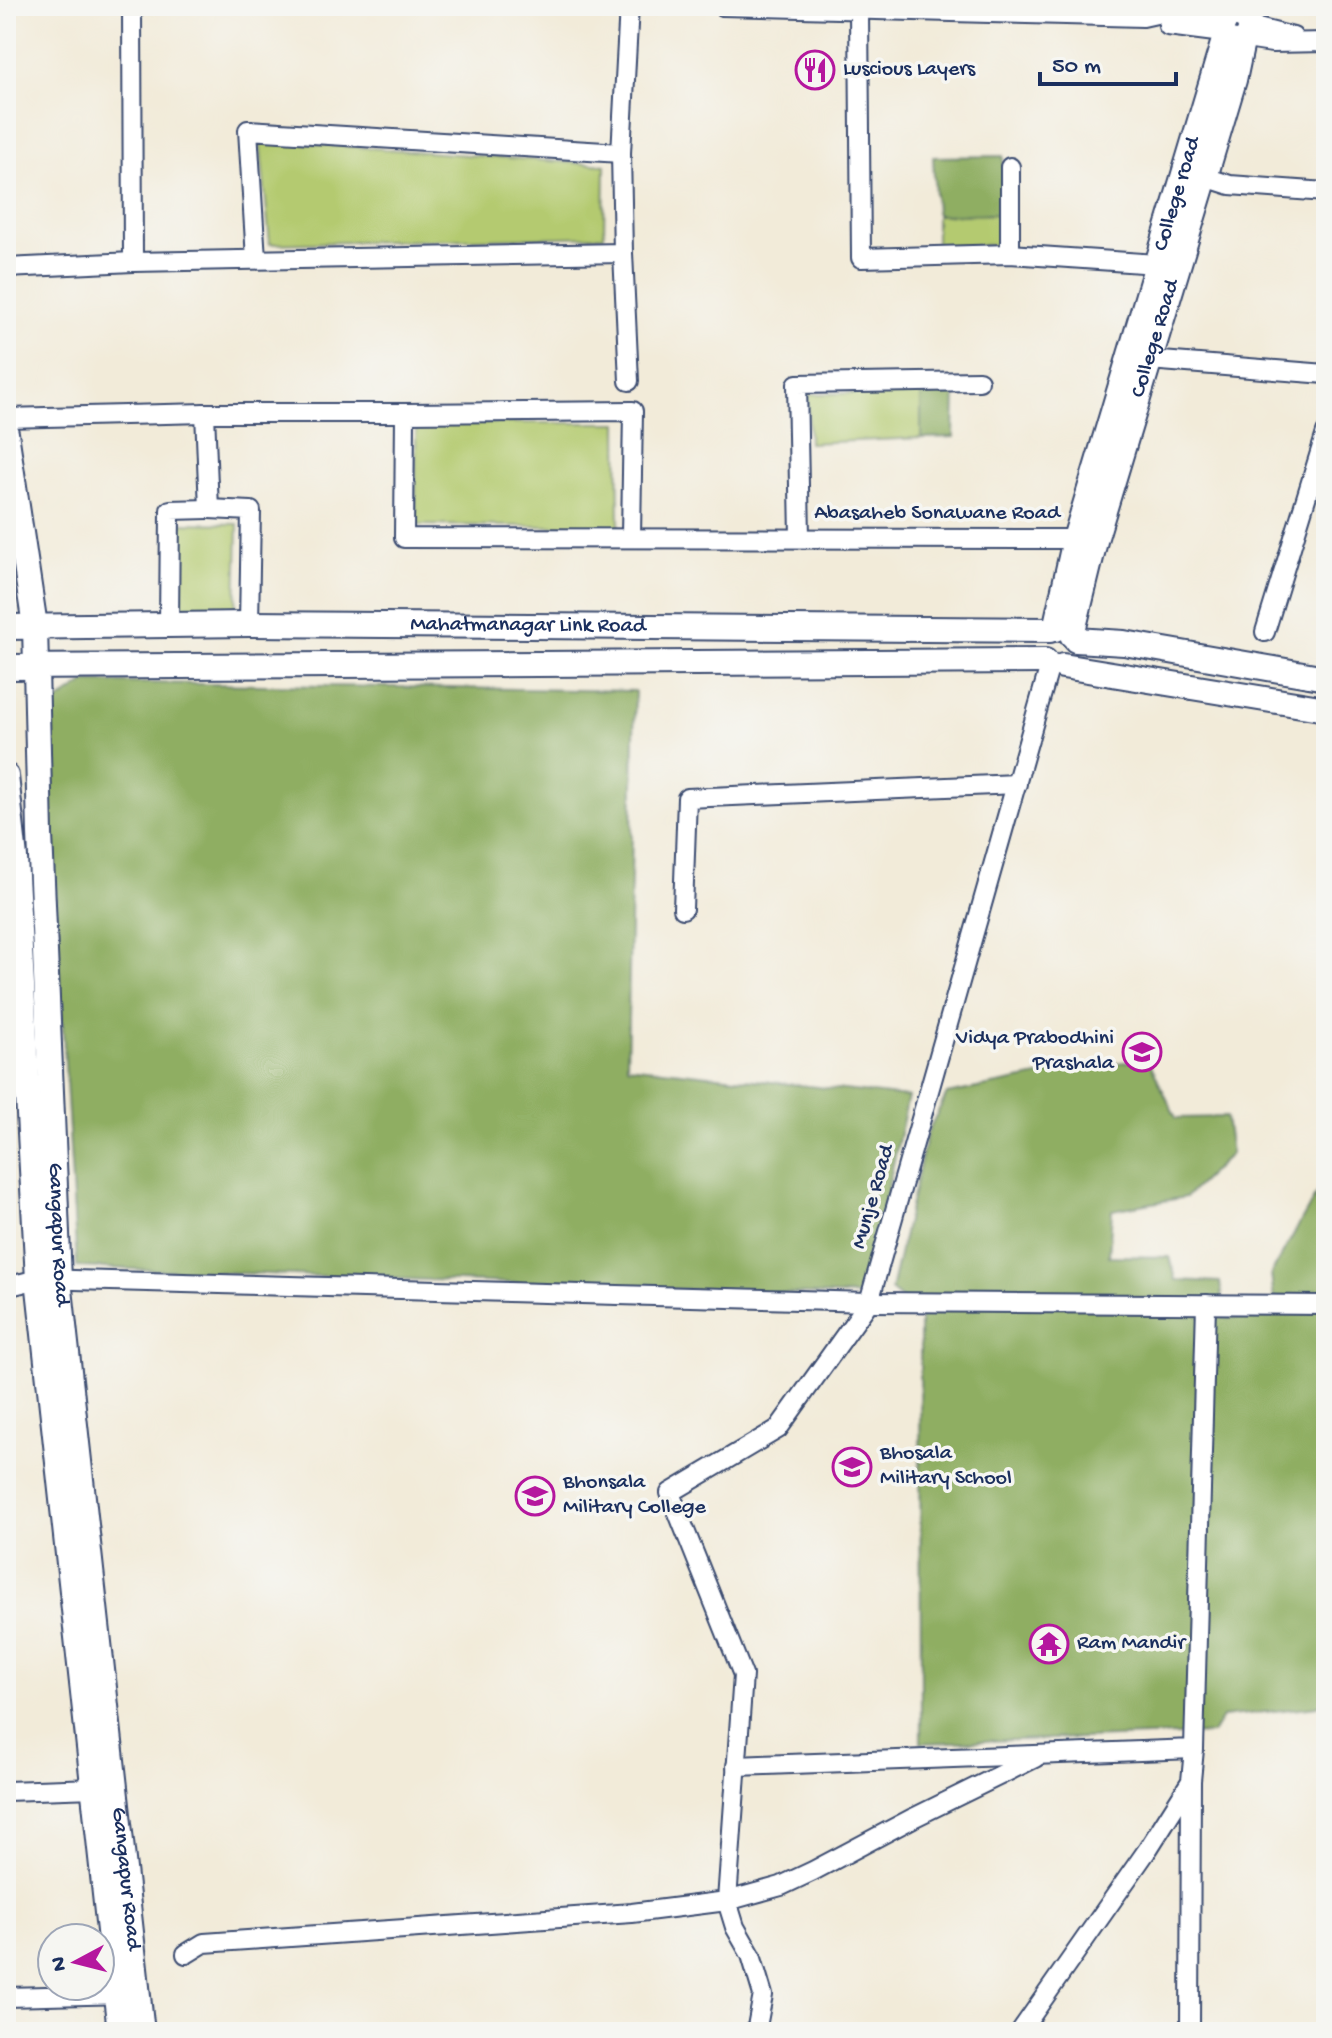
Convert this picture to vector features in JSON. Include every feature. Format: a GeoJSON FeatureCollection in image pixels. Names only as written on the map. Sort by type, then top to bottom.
{"type":"FeatureCollection","features":[{"type":"Feature","properties":{"kind":"main road","name":"College Road"},"geometry":{"type":"LineString","coordinates":[[1063,634],[1096,537],[1234,80],[1236,25]]}},
{"type":"Feature","properties":{"kind":"main road","name":"College road"},"geometry":{"type":"LineString","coordinates":[[1063,634],[1075,539],[1157,264],[1236,25]]}},
{"type":"Feature","properties":{"kind":"main road","name":"Gangapur Road"},"geometry":{"type":"LineString","coordinates":[[6,433],[35,626],[49,1280],[95,1788],[127,1994],[142,2032]]}},
{"type":"Feature","properties":{"kind":"main road","name":"Mahatmanagar Link Road"},"geometry":{"type":"LineString","coordinates":[[6,627],[249,624],[1063,634],[1326,678]]}},
{"type":"Feature","properties":{"kind":"main road"},"geometry":{"type":"LineString","coordinates":[[1045,634],[1063,634],[1076,653],[1069,663],[1053,664],[1039,645],[1045,634]]}},
{"type":"Feature","properties":{"kind":"main road","name":"Mahatmanagar Link Road"},"geometry":{"type":"LineString","coordinates":[[6,667],[1053,664],[1326,709]]}},
{"type":"Feature","properties":{"kind":"main road","name":"Gangapur Road"},"geometry":{"type":"LineString","coordinates":[[6,776],[12,920],[127,1994],[120,2032]]}},
{"type":"Feature","properties":{"kind":"street"},"geometry":{"type":"LineString","coordinates":[[132,6],[133,262]]}},
{"type":"Feature","properties":{"kind":"street"},"geometry":{"type":"LineString","coordinates":[[629,6],[621,153],[629,381]]}},
{"type":"Feature","properties":{"kind":"street"},"geometry":{"type":"LineString","coordinates":[[722,6],[1068,10],[1143,17],[1163,25],[1236,25],[1272,43],[1317,41]]}},
{"type":"Feature","properties":{"kind":"street"},"geometry":{"type":"LineString","coordinates":[[859,9],[861,258],[1010,254],[1157,264]]}},
{"type":"Feature","properties":{"kind":"street"},"geometry":{"type":"LineString","coordinates":[[256,259],[248,130],[621,153]]}},
{"type":"Feature","properties":{"kind":"street"},"geometry":{"type":"LineString","coordinates":[[1010,167],[1010,254]]}},
{"type":"Feature","properties":{"kind":"street"},"geometry":{"type":"LineString","coordinates":[[1205,177],[1230,185],[1326,192]]}},
{"type":"Feature","properties":{"kind":"street"},"geometry":{"type":"LineString","coordinates":[[6,268],[256,259],[623,253]]}},
{"type":"Feature","properties":{"kind":"street"},"geometry":{"type":"LineString","coordinates":[[1149,360],[1326,374]]}},
{"type":"Feature","properties":{"kind":"street","name":"Abasaheb Sonawane Road"},"geometry":{"type":"LineString","coordinates":[[800,537],[797,384],[979,381]]}},
{"type":"Feature","properties":{"kind":"street"},"geometry":{"type":"LineString","coordinates":[[6,418],[205,413],[633,411],[631,536]]}},
{"type":"Feature","properties":{"kind":"street"},"geometry":{"type":"LineString","coordinates":[[205,413],[209,509]]}},
{"type":"Feature","properties":{"kind":"street","name":"Abasaheb Sonawane Road"},"geometry":{"type":"LineString","coordinates":[[405,413],[404,538],[1075,539]]}},
{"type":"Feature","properties":{"kind":"street"},"geometry":{"type":"LineString","coordinates":[[1265,632],[1317,497],[1326,433]]}},
{"type":"Feature","properties":{"kind":"street"},"geometry":{"type":"LineString","coordinates":[[169,626],[170,510],[209,509],[251,511],[249,624]]}},
{"type":"Feature","properties":{"kind":"street","name":"Munje Road"},"geometry":{"type":"LineString","coordinates":[[736,1766],[743,1675],[670,1493],[778,1429],[869,1302],[1053,664]]}},
{"type":"Feature","properties":{"kind":"street"},"geometry":{"type":"LineString","coordinates":[[683,909],[687,798],[1017,784]]}},
{"type":"Feature","properties":{"kind":"street"},"geometry":{"type":"LineString","coordinates":[[6,1287],[49,1280],[869,1302],[1326,1305]]}},
{"type":"Feature","properties":{"kind":"street"},"geometry":{"type":"LineString","coordinates":[[1190,2032],[1191,1781],[1206,1304]]}},
{"type":"Feature","properties":{"kind":"street"},"geometry":{"type":"LineString","coordinates":[[756,2032],[763,1995],[751,1955],[735,1927],[727,1901],[736,1766],[1194,1749]]}},
{"type":"Feature","properties":{"kind":"street"},"geometry":{"type":"LineString","coordinates":[[186,1954],[204,1943],[632,1913],[727,1901],[781,1886],[1041,1755]]}},
{"type":"Feature","properties":{"kind":"street"},"geometry":{"type":"LineString","coordinates":[[1020,2032],[1148,1849],[1191,1781]]}},
{"type":"Feature","properties":{"kind":"street"},"geometry":{"type":"LineString","coordinates":[[6,1791],[95,1788]]}},
{"type":"Feature","properties":{"kind":"street"},"geometry":{"type":"LineString","coordinates":[[6,1997],[127,1994]]}},
{"type":"Feature","properties":{"kind":"green space"},"geometry":{"type":"Polygon","coordinates":[[[260,140],[605,165],[604,236],[270,244],[260,140]]]}},
{"type":"Feature","properties":{"kind":"green space"},"geometry":{"type":"Polygon","coordinates":[[[1003,156],[1003,214],[936,215],[933,157],[1003,156]]]}},
{"type":"Feature","properties":{"kind":"green space"},"geometry":{"type":"Polygon","coordinates":[[[1003,214],[1001,245],[936,246],[936,215],[1003,214]]]}},
{"type":"Feature","properties":{"kind":"green space"},"geometry":{"type":"Polygon","coordinates":[[[955,391],[954,437],[921,438],[921,392],[955,391]]]}},
{"type":"Feature","properties":{"kind":"green space"},"geometry":{"type":"Polygon","coordinates":[[[921,392],[921,438],[809,443],[808,394],[921,392]]]}},
{"type":"Feature","properties":{"kind":"green space"},"geometry":{"type":"Polygon","coordinates":[[[416,423],[618,423],[619,527],[416,525],[416,423]]]}},
{"type":"Feature","properties":{"kind":"green space"},"geometry":{"type":"Polygon","coordinates":[[[179,523],[238,524],[236,613],[179,614],[179,523]]]}},
{"type":"Feature","properties":{"kind":"green space"},"geometry":{"type":"Polygon","coordinates":[[[86,682],[635,691],[627,1066],[908,1097],[864,1296],[77,1267],[45,727],[50,707],[86,682]]]}},
{"type":"Feature","properties":{"kind":"green space"},"geometry":{"type":"Polygon","coordinates":[[[1148,1059],[1176,1118],[1226,1117],[1231,1154],[1186,1197],[1112,1210],[1109,1256],[1170,1257],[1176,1280],[1220,1282],[1224,1318],[1276,1316],[1271,1274],[1326,1177],[1326,1702],[1317,1706],[1222,1717],[1212,1734],[921,1743],[920,1314],[891,1290],[927,1133],[947,1094],[1084,1067],[1148,1059]]]}},
{"type":"Feature","properties":{"kind":"place","name":"Luscious Layers"},"geometry":{"type":"Point","coordinates":[815,70]}},
{"type":"Feature","properties":{"kind":"place","name":"Vidya Prabodhini Prashala"},"geometry":{"type":"Point","coordinates":[1142,1052]}},
{"type":"Feature","properties":{"kind":"place","name":"Bhosala Military School"},"geometry":{"type":"Point","coordinates":[852,1467]}},
{"type":"Feature","properties":{"kind":"place","name":"Bhonsala Military College"},"geometry":{"type":"Point","coordinates":[535,1496]}},
{"type":"Feature","properties":{"kind":"place","name":"Ram Mandir"},"geometry":{"type":"Point","coordinates":[1049,1644]}}]}
